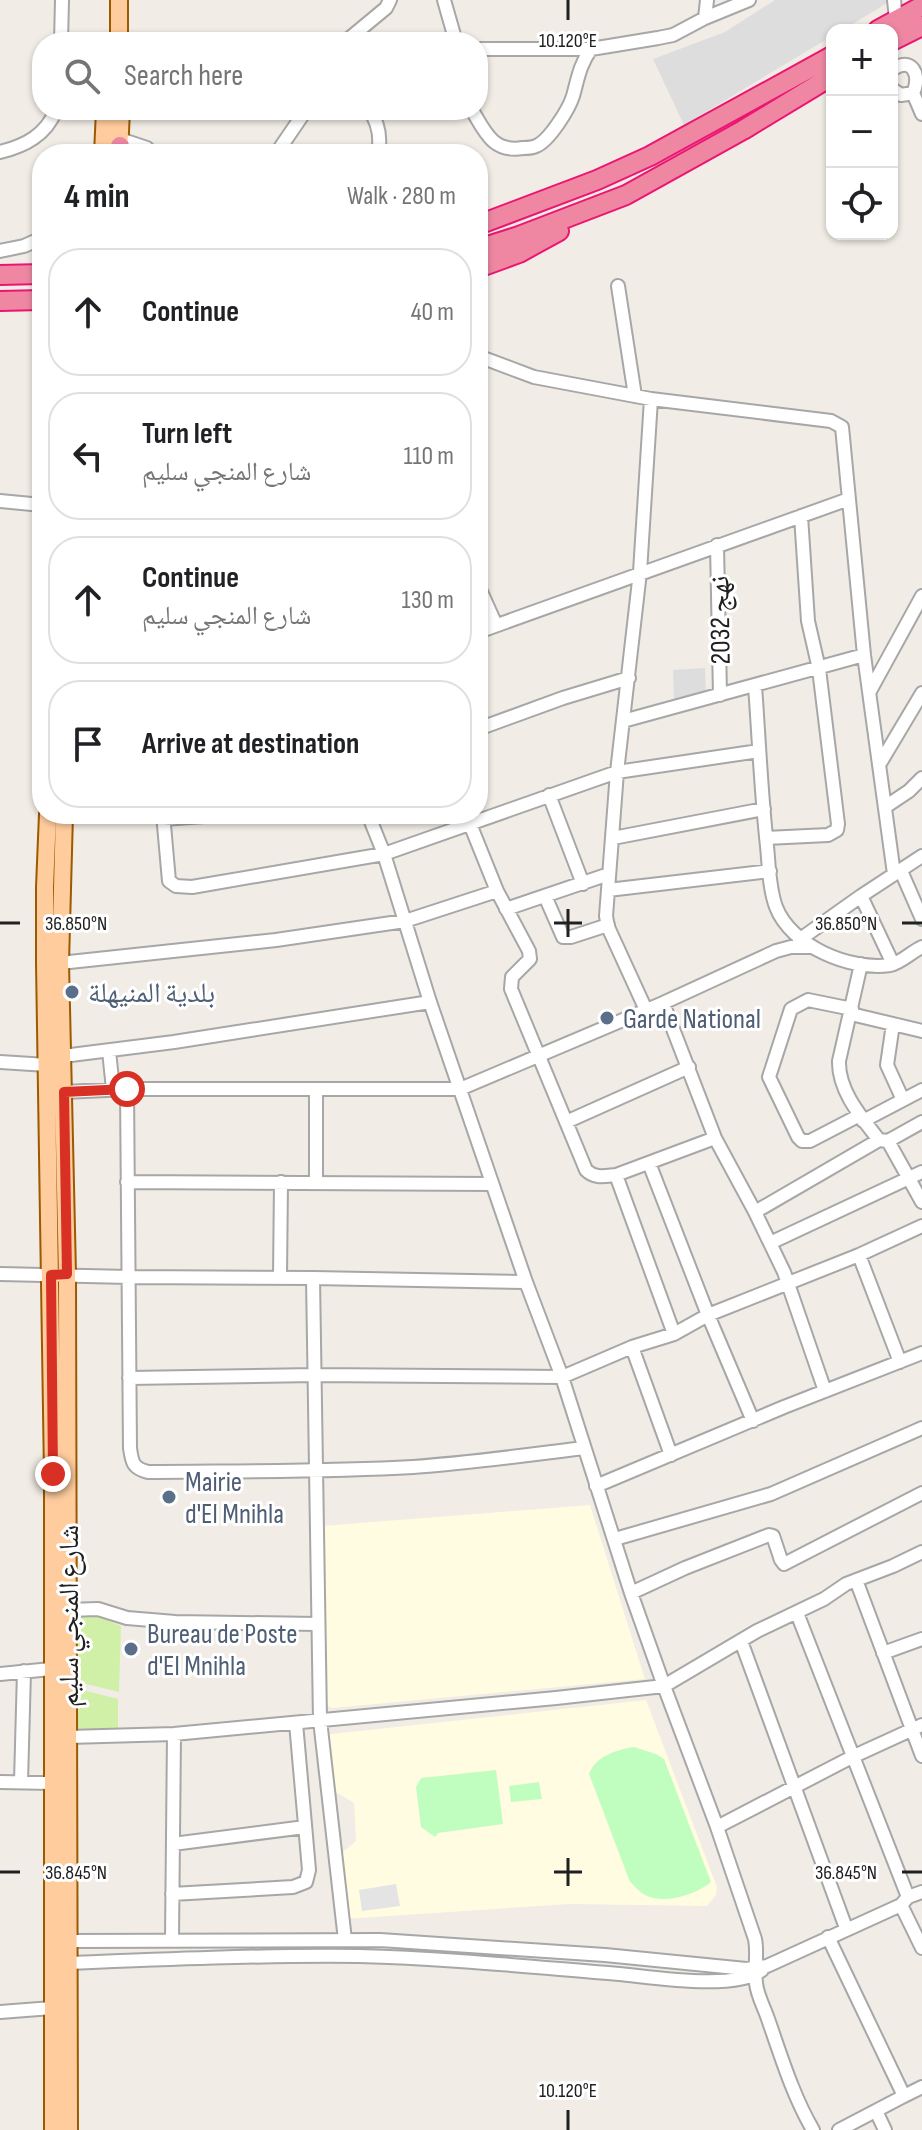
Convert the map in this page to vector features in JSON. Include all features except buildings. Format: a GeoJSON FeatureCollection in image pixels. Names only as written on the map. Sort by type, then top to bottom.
{"type":"FeatureCollection","features":[{"type":"Feature","properties":{"kind":"highway"},"geometry":{"type":"LineString","coordinates":[[889,24],[922,6]]}},
{"type":"Feature","properties":{"kind":"highway"},"geometry":{"type":"LineString","coordinates":[[898,38],[922,26]]}},
{"type":"Feature","properties":{"kind":"highway"},"geometry":{"type":"LineString","coordinates":[[488,221],[597,180],[650,156],[826,59]]}},
{"type":"Feature","properties":{"kind":"highway"},"geometry":{"type":"LineString","coordinates":[[488,264],[519,253],[626,195],[826,80]]}},
{"type":"Feature","properties":{"kind":"highway"},"geometry":{"type":"LineString","coordinates":[[488,210],[538,199],[597,180]]}},
{"type":"Feature","properties":{"kind":"highway"},"geometry":{"type":"LineString","coordinates":[[488,246],[626,195]]}},
{"type":"Feature","properties":{"kind":"highway"},"geometry":{"type":"LineString","coordinates":[[9,274],[32,274]]}},
{"type":"Feature","properties":{"kind":"highway"},"geometry":{"type":"LineString","coordinates":[[9,301],[32,300]]}},
{"type":"Feature","properties":{"kind":"main road"},"geometry":{"type":"LineString","coordinates":[[117,32],[119,0]]}},
{"type":"Feature","properties":{"kind":"main road"},"geometry":{"type":"LineString","coordinates":[[108,120],[115,144]]}},
{"type":"Feature","properties":{"kind":"main road"},"geometry":{"type":"LineString","coordinates":[[118,144],[120,120]]}},
{"type":"Feature","properties":{"kind":"main road","name":"شارع المنجي سليم"},"geometry":{"type":"LineString","coordinates":[[48,824],[45,887],[47,1065],[59,1274],[68,1610],[52,1783],[53,2130]]}},
{"type":"Feature","properties":{"kind":"main road","name":"شارع المنجي سليم"},"geometry":{"type":"LineString","coordinates":[[64,824],[60,963],[64,1092],[53,1474],[61,1668],[68,1737],[69,2130]]}},
{"type":"Feature","properties":{"kind":"street"},"geometry":{"type":"LineString","coordinates":[[61,32],[62,0]]}},
{"type":"Feature","properties":{"kind":"street"},"geometry":{"type":"LineString","coordinates":[[357,32],[386,8],[390,0]]}},
{"type":"Feature","properties":{"kind":"street"},"geometry":{"type":"LineString","coordinates":[[444,0],[453,32]]}},
{"type":"Feature","properties":{"kind":"street"},"geometry":{"type":"LineString","coordinates":[[705,18],[707,0]]}},
{"type":"Feature","properties":{"kind":"street"},"geometry":{"type":"LineString","coordinates":[[488,49],[591,49],[673,35],[749,0]]}},
{"type":"Feature","properties":{"kind":"street"},"geometry":{"type":"LineString","coordinates":[[894,0],[896,20]]}},
{"type":"Feature","properties":{"kind":"street"},"geometry":{"type":"LineString","coordinates":[[478,120],[490,139],[506,148],[536,146],[551,134],[572,99],[582,60],[591,49]]}},
{"type":"Feature","properties":{"kind":"street"},"geometry":{"type":"LineString","coordinates":[[898,66],[908,64],[920,70],[920,83],[913,93],[898,93]]}},
{"type":"Feature","properties":{"kind":"street"},"geometry":{"type":"LineString","coordinates":[[913,93],[922,114]]}},
{"type":"Feature","properties":{"kind":"street"},"geometry":{"type":"LineString","coordinates":[[0,152],[35,138],[50,120]]}},
{"type":"Feature","properties":{"kind":"street"},"geometry":{"type":"LineString","coordinates":[[283,144],[299,120]]}},
{"type":"Feature","properties":{"kind":"street"},"geometry":{"type":"LineString","coordinates":[[376,120],[378,144]]}},
{"type":"Feature","properties":{"kind":"street"},"geometry":{"type":"LineString","coordinates":[[0,251],[32,242]]}},
{"type":"Feature","properties":{"kind":"street"},"geometry":{"type":"LineString","coordinates":[[618,286],[635,396]]}},
{"type":"Feature","properties":{"kind":"street"},"geometry":{"type":"LineString","coordinates":[[488,360],[534,377],[651,399],[837,423],[844,430],[864,655],[885,807],[898,872],[918,897],[922,919]]}},
{"type":"Feature","properties":{"kind":"street"},"geometry":{"type":"LineString","coordinates":[[646,1010],[608,925],[608,890],[617,772],[640,572],[651,399]]}},
{"type":"Feature","properties":{"kind":"street"},"geometry":{"type":"LineString","coordinates":[[488,628],[849,499]]}},
{"type":"Feature","properties":{"kind":"street"},"geometry":{"type":"LineString","coordinates":[[0,501],[32,504]]}},
{"type":"Feature","properties":{"kind":"street"},"geometry":{"type":"LineString","coordinates":[[766,838],[828,835],[837,830],[819,669],[808,621],[801,516]]}},
{"type":"Feature","properties":{"kind":"street","name":"نهج 2032"},"geometry":{"type":"LineString","coordinates":[[717,545],[720,695]]}},
{"type":"Feature","properties":{"kind":"street"},"geometry":{"type":"LineString","coordinates":[[869,692],[921,602]]}},
{"type":"Feature","properties":{"kind":"street"},"geometry":{"type":"LineString","coordinates":[[488,607],[496,625]]}},
{"type":"Feature","properties":{"kind":"street"},"geometry":{"type":"LineString","coordinates":[[623,721],[864,655]]}},
{"type":"Feature","properties":{"kind":"street"},"geometry":{"type":"LineString","coordinates":[[488,725],[629,678]]}},
{"type":"Feature","properties":{"kind":"street"},"geometry":{"type":"LineString","coordinates":[[755,686],[770,871],[776,906],[785,923],[799,940],[811,947],[861,964],[893,964],[922,947]]}},
{"type":"Feature","properties":{"kind":"street"},"geometry":{"type":"LineString","coordinates":[[879,765],[922,693]]}},
{"type":"Feature","properties":{"kind":"street"},"geometry":{"type":"LineString","coordinates":[[488,812],[617,772],[759,751]]}},
{"type":"Feature","properties":{"kind":"street"},"geometry":{"type":"LineString","coordinates":[[885,807],[922,778]]}},
{"type":"Feature","properties":{"kind":"street"},"geometry":{"type":"LineString","coordinates":[[549,795],[583,884]]}},
{"type":"Feature","properties":{"kind":"street"},"geometry":{"type":"LineString","coordinates":[[613,838],[764,809]]}},
{"type":"Feature","properties":{"kind":"street"},"geometry":{"type":"LineString","coordinates":[[164,824],[169,881],[182,887],[384,854],[454,824]]}},
{"type":"Feature","properties":{"kind":"street"},"geometry":{"type":"LineString","coordinates":[[372,824],[492,1184],[562,1377],[631,1593],[755,1939],[760,1969],[758,1990],[803,2114],[813,2130]]}},
{"type":"Feature","properties":{"kind":"street"},"geometry":{"type":"LineString","coordinates":[[470,824],[497,891],[530,955],[527,963],[512,977],[511,989],[589,1174],[600,1177],[616,1175],[715,1138]]}},
{"type":"Feature","properties":{"kind":"street"},"geometry":{"type":"LineString","coordinates":[[799,940],[922,856]]}},
{"type":"Feature","properties":{"kind":"street"},"geometry":{"type":"LineString","coordinates":[[608,890],[770,871]]}},
{"type":"Feature","properties":{"kind":"street"},"geometry":{"type":"LineString","coordinates":[[506,909],[609,874]]}},
{"type":"Feature","properties":{"kind":"street"},"geometry":{"type":"LineString","coordinates":[[60,963],[276,940],[405,921],[497,891]]}},
{"type":"Feature","properties":{"kind":"street"},"geometry":{"type":"LineString","coordinates":[[545,896],[563,937],[608,925]]}},
{"type":"Feature","properties":{"kind":"street"},"geometry":{"type":"LineString","coordinates":[[861,896],[893,964]]}},
{"type":"Feature","properties":{"kind":"street"},"geometry":{"type":"LineString","coordinates":[[64,1092],[120,1089],[460,1089],[663,1003],[776,951],[811,947]]}},
{"type":"Feature","properties":{"kind":"street"},"geometry":{"type":"LineString","coordinates":[[861,964],[839,1061],[841,1079],[861,1118],[884,1141],[922,1202]]}},
{"type":"Feature","properties":{"kind":"street"},"geometry":{"type":"LineString","coordinates":[[922,1031],[808,1000],[791,1009],[769,1077],[802,1141],[810,1141],[922,1090]]}},
{"type":"Feature","properties":{"kind":"street"},"geometry":{"type":"LineString","coordinates":[[63,1056],[430,1002]]}},
{"type":"Feature","properties":{"kind":"street"},"geometry":{"type":"LineString","coordinates":[[663,1003],[715,1138],[755,1212],[787,1283],[825,1391]]}},
{"type":"Feature","properties":{"kind":"street"},"geometry":{"type":"LineString","coordinates":[[893,1024],[887,1065],[903,1100]]}},
{"type":"Feature","properties":{"kind":"street"},"geometry":{"type":"LineString","coordinates":[[109,1051],[120,1089],[127,1182],[131,1455],[138,1470],[316,1470],[467,1463],[584,1448]]}},
{"type":"Feature","properties":{"kind":"street"},"geometry":{"type":"LineString","coordinates":[[0,1062],[47,1065]]}},
{"type":"Feature","properties":{"kind":"street"},"geometry":{"type":"LineString","coordinates":[[566,1122],[689,1067]]}},
{"type":"Feature","properties":{"kind":"street"},"geometry":{"type":"LineString","coordinates":[[316,1089],[316,1182]]}},
{"type":"Feature","properties":{"kind":"street"},"geometry":{"type":"LineString","coordinates":[[755,1212],[922,1122]]}},
{"type":"Feature","properties":{"kind":"street"},"geometry":{"type":"LineString","coordinates":[[649,1163],[753,1421]]}},
{"type":"Feature","properties":{"kind":"street"},"geometry":{"type":"LineString","coordinates":[[770,1243],[922,1172]]}},
{"type":"Feature","properties":{"kind":"street"},"geometry":{"type":"LineString","coordinates":[[616,1175],[674,1334]]}},
{"type":"Feature","properties":{"kind":"street"},"geometry":{"type":"LineString","coordinates":[[127,1182],[492,1184]]}},
{"type":"Feature","properties":{"kind":"street"},"geometry":{"type":"LineString","coordinates":[[280,1277],[281,1182]]}},
{"type":"Feature","properties":{"kind":"street"},"geometry":{"type":"LineString","coordinates":[[129,1378],[315,1375],[562,1377],[632,1347],[674,1334],[708,1315],[859,1255],[922,1226]]}},
{"type":"Feature","properties":{"kind":"street"},"geometry":{"type":"LineString","coordinates":[[859,1255],[900,1362]]}},
{"type":"Feature","properties":{"kind":"street"},"geometry":{"type":"LineString","coordinates":[[0,1274],[526,1282]]}},
{"type":"Feature","properties":{"kind":"street"},"geometry":{"type":"LineString","coordinates":[[313,1278],[320,1720],[345,1940]]}},
{"type":"Feature","properties":{"kind":"street"},"geometry":{"type":"LineString","coordinates":[[632,1347],[671,1455]]}},
{"type":"Feature","properties":{"kind":"street"},"geometry":{"type":"LineString","coordinates":[[596,1486],[922,1353]]}},
{"type":"Feature","properties":{"kind":"street"},"geometry":{"type":"LineString","coordinates":[[615,1539],[771,1494],[922,1428]]}},
{"type":"Feature","properties":{"kind":"street"},"geometry":{"type":"LineString","coordinates":[[631,1593],[769,1535],[773,1536],[784,1564],[922,1493]]}},
{"type":"Feature","properties":{"kind":"street"},"geometry":{"type":"LineString","coordinates":[[68,1737],[174,1734],[664,1686],[757,1631],[856,1580],[922,1552]]}},
{"type":"Feature","properties":{"kind":"street"},"geometry":{"type":"LineString","coordinates":[[856,1580],[883,1653],[917,1727],[922,1756]]}},
{"type":"Feature","properties":{"kind":"street"},"geometry":{"type":"LineString","coordinates":[[68,1610],[98,1609],[127,1618],[175,1622],[317,1624]]}},
{"type":"Feature","properties":{"kind":"street"},"geometry":{"type":"LineString","coordinates":[[797,1613],[922,1948]]}},
{"type":"Feature","properties":{"kind":"street"},"geometry":{"type":"LineString","coordinates":[[883,1653],[922,1640]]}},
{"type":"Feature","properties":{"kind":"street"},"geometry":{"type":"LineString","coordinates":[[741,1641],[846,1928]]}},
{"type":"Feature","properties":{"kind":"street"},"geometry":{"type":"LineString","coordinates":[[0,1674],[61,1668]]}},
{"type":"Feature","properties":{"kind":"street"},"geometry":{"type":"LineString","coordinates":[[21,1782],[24,1671]]}},
{"type":"Feature","properties":{"kind":"street"},"geometry":{"type":"LineString","coordinates":[[172,1894],[300,1886],[306,1882],[309,1870],[296,1723]]}},
{"type":"Feature","properties":{"kind":"street"},"geometry":{"type":"LineString","coordinates":[[717,1827],[917,1727]]}},
{"type":"Feature","properties":{"kind":"street"},"geometry":{"type":"LineString","coordinates":[[172,1939],[174,1734]]}},
{"type":"Feature","properties":{"kind":"street"},"geometry":{"type":"LineString","coordinates":[[0,1782],[52,1783]]}},
{"type":"Feature","properties":{"kind":"street"},"geometry":{"type":"LineString","coordinates":[[173,1844],[305,1827]]}},
{"type":"Feature","properties":{"kind":"street"},"geometry":{"type":"LineString","coordinates":[[69,1963],[207,1957],[359,1956],[433,1959],[697,1981],[726,1980],[748,1978],[760,1969],[922,1892]]}},
{"type":"Feature","properties":{"kind":"street"},"geometry":{"type":"LineString","coordinates":[[828,1937],[904,2096]]}},
{"type":"Feature","properties":{"kind":"street"},"geometry":{"type":"LineString","coordinates":[[68,1941],[433,1942],[760,1969]]}},
{"type":"Feature","properties":{"kind":"street"},"geometry":{"type":"LineString","coordinates":[[433,1942],[433,1959]]}},
{"type":"Feature","properties":{"kind":"street"},"geometry":{"type":"LineString","coordinates":[[0,2012],[52,2008]]}},
{"type":"Feature","properties":{"kind":"street"},"geometry":{"type":"LineString","coordinates":[[839,2130],[922,2087]]}},
{"type":"Feature","properties":{"kind":"street"},"geometry":{"type":"LineString","coordinates":[[876,2111],[885,2130]]}},
{"type":"Feature","properties":{"kind":"shaded area"},"geometry":{"type":"Polygon","coordinates":[[[775,0],[892,0],[853,24],[826,24],[826,40],[684,125],[653,59],[725,32],[775,0]]]}},
{"type":"Feature","properties":{"kind":"shaded area"},"geometry":{"type":"Polygon","coordinates":[[[705,668],[706,694],[674,699],[673,670],[705,668]]]}},
{"type":"Feature","properties":{"kind":"shaded area"},"geometry":{"type":"Polygon","coordinates":[[[590,1505],[645,1679],[332,1708],[323,1703],[322,1526],[590,1505]]]}},
{"type":"Feature","properties":{"kind":"shaded area"},"geometry":{"type":"Polygon","coordinates":[[[646,1700],[717,1887],[716,1895],[707,1906],[570,1904],[344,1919],[339,1855],[356,1841],[354,1803],[329,1788],[322,1735],[646,1700]]]}},
{"type":"Feature","properties":{"kind":"shaded area"},"geometry":{"type":"Polygon","coordinates":[[[396,1884],[400,1906],[362,1911],[359,1890],[396,1884]]]}},
{"type":"Feature","properties":{"kind":"green space"},"geometry":{"type":"Polygon","coordinates":[[[73,1603],[85,1603],[97,1616],[121,1626],[119,1692],[74,1681],[73,1603]]]}},
{"type":"Feature","properties":{"kind":"green space"},"geometry":{"type":"Polygon","coordinates":[[[75,1688],[118,1699],[118,1739],[75,1736],[75,1688]]]}},
{"type":"Feature","properties":{"kind":"green space"},"geometry":{"type":"Polygon","coordinates":[[[634,1747],[664,1759],[711,1882],[705,1887],[661,1899],[643,1894],[630,1882],[589,1774],[602,1758],[634,1747]]]}},
{"type":"Feature","properties":{"kind":"green space"},"geometry":{"type":"Polygon","coordinates":[[[496,1770],[503,1824],[438,1833],[435,1837],[421,1827],[416,1787],[421,1778],[496,1770]]]}},
{"type":"Feature","properties":{"kind":"green space"},"geometry":{"type":"Polygon","coordinates":[[[539,1782],[542,1799],[511,1802],[509,1786],[539,1782]]]}},
{"type":"Feature","properties":{"kind":"place","name":"بلدية المنيهلة"},"geometry":{"type":"Point","coordinates":[72,992]}},
{"type":"Feature","properties":{"kind":"place","name":"Garde National"},"geometry":{"type":"Point","coordinates":[607,1018]}},
{"type":"Feature","properties":{"kind":"place","name":"Mairie d'El Mnihla"},"geometry":{"type":"Point","coordinates":[169,1497]}},
{"type":"Feature","properties":{"kind":"place","name":"Bureau de Poste d'El Mnihla"},"geometry":{"type":"Point","coordinates":[131,1649]}},
{"type":"Feature","properties":{"kind":"route"},"geometry":{"type":"LineString","coordinates":[[53,1474],[51,1275],[67,1274],[64,1092],[127,1089]]}}]}
